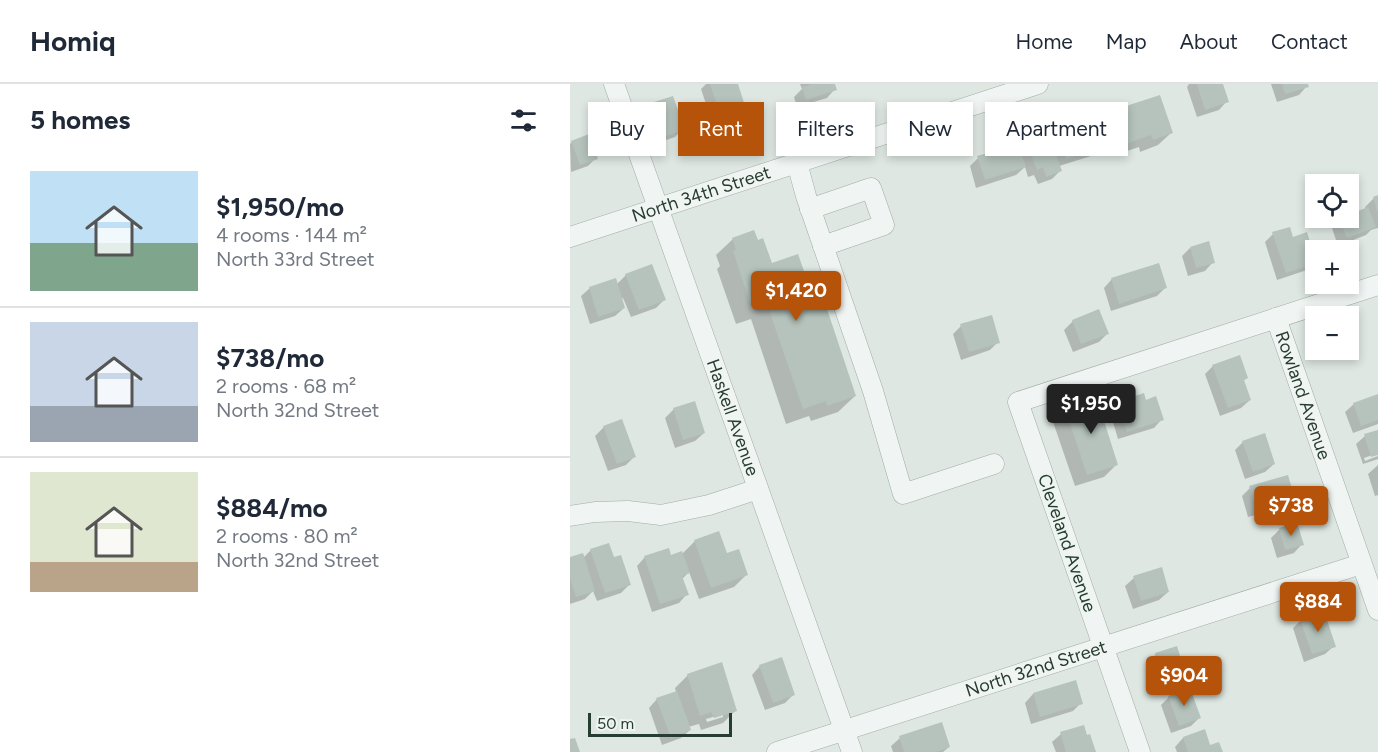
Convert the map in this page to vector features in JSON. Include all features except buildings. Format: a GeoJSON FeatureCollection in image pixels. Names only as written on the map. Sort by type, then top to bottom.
{"type":"FeatureCollection","features":[{"type":"Feature","properties":{"kind":"street","name":"Haskell Avenue"},"geometry":{"type":"LineString","coordinates":[[614,84],[852,752]]}},
{"type":"Feature","properties":{"kind":"street","name":"North 34th Street"},"geometry":{"type":"LineString","coordinates":[[570,237],[1038,84]]}},
{"type":"Feature","properties":{"kind":"street"},"geometry":{"type":"LineString","coordinates":[[797,163],[810,209],[873,391],[903,494],[994,464]]}},
{"type":"Feature","properties":{"kind":"street"},"geometry":{"type":"LineString","coordinates":[[810,209],[871,188],[884,225],[823,246]]}},
{"type":"Feature","properties":{"kind":"street"},"geometry":{"type":"LineString","coordinates":[[1276,318],[1378,285]]}},
{"type":"Feature","properties":{"kind":"street","name":"Cleveland Avenue"},"geometry":{"type":"LineString","coordinates":[[1140,752],[1018,402],[1276,318]]}},
{"type":"Feature","properties":{"kind":"street","name":"Rowland Avenue"},"geometry":{"type":"LineString","coordinates":[[1276,318],[1378,610]]}},
{"type":"Feature","properties":{"kind":"street"},"geometry":{"type":"LineString","coordinates":[[570,516],[595,512],[628,511],[661,515],[709,505],[758,489]]}},
{"type":"Feature","properties":{"kind":"street","name":"North 32nd Street"},"geometry":{"type":"LineString","coordinates":[[777,752],[1361,564]]}}]}
